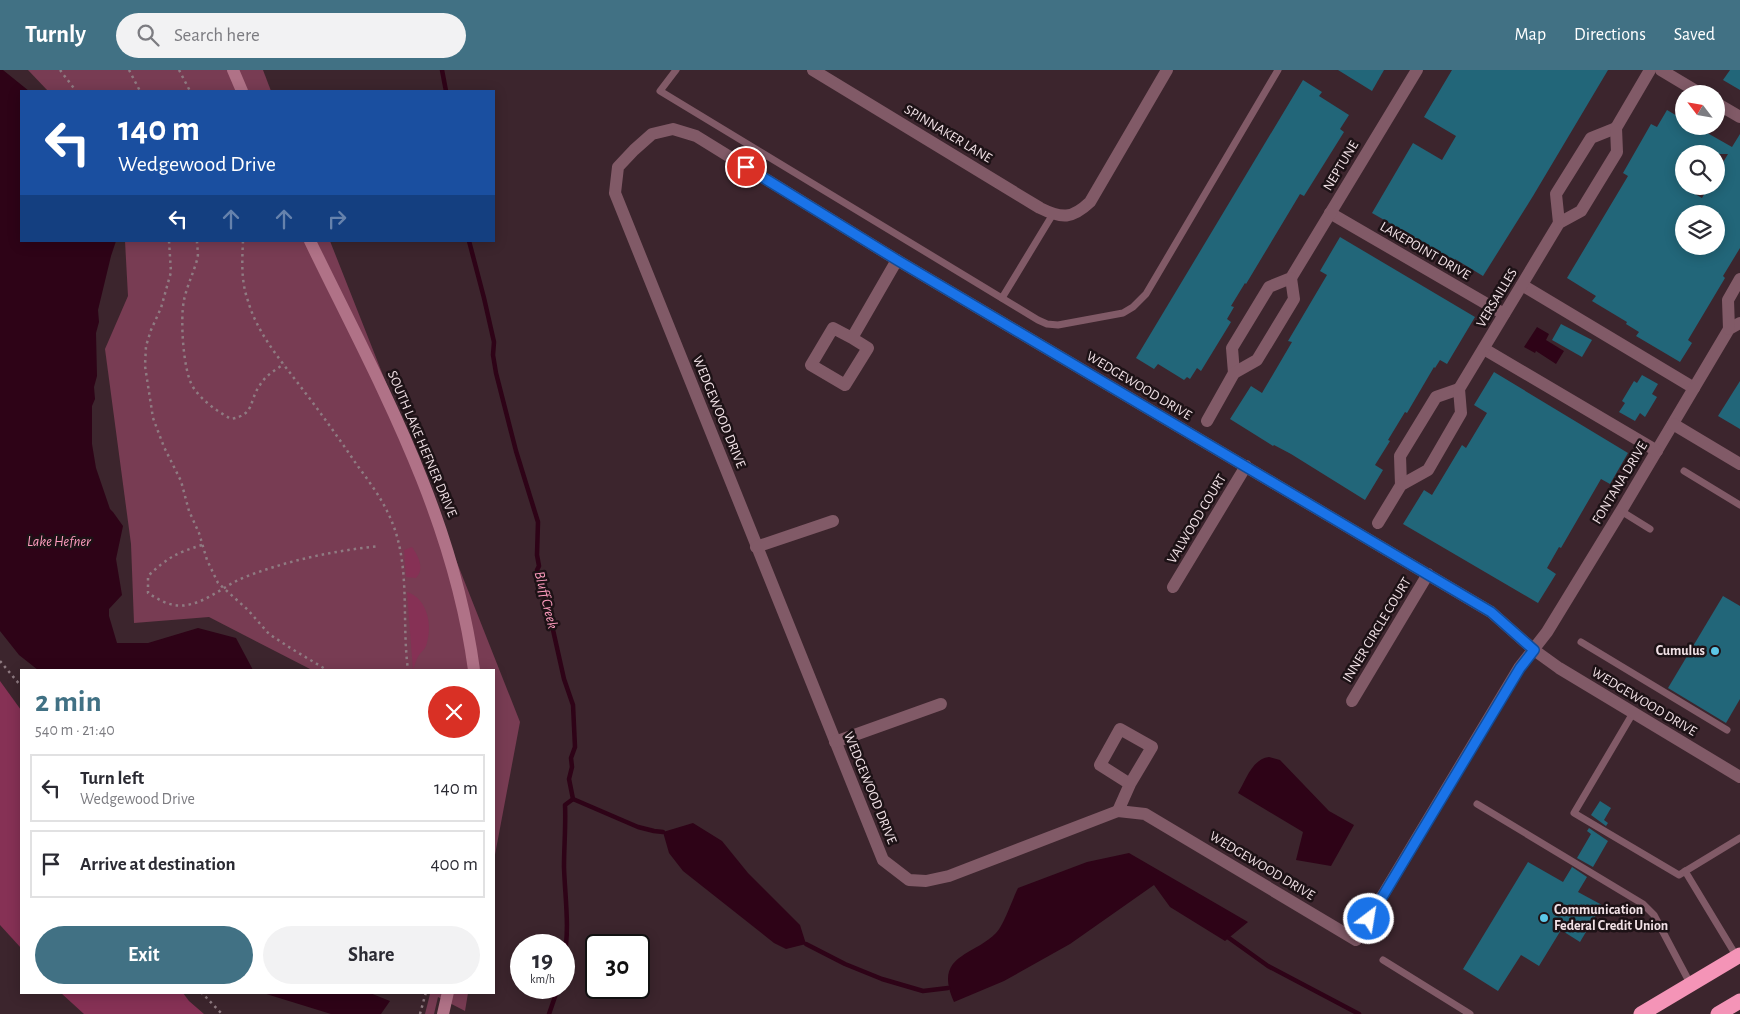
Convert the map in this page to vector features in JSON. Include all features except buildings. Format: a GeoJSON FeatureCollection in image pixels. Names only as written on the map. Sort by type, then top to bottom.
{"type":"FeatureCollection","features":[{"type":"Feature","properties":{"kind":"highway"},"geometry":{"type":"LineString","coordinates":[[1641,1014],[1739,956]]}},
{"type":"Feature","properties":{"kind":"highway"},"geometry":{"type":"LineString","coordinates":[[1718,1014],[1740,1001]]}},
{"type":"Feature","properties":{"kind":"street"},"geometry":{"type":"LineString","coordinates":[[233,70],[242,90]]}},
{"type":"Feature","properties":{"kind":"street","name":"SPINNAKER LANE"},"geometry":{"type":"LineString","coordinates":[[813,70],[1053,214],[1070,216],[1090,202],[1167,70]]}},
{"type":"Feature","properties":{"kind":"street","name":"NEPTUNE"},"geometry":{"type":"LineString","coordinates":[[1291,278],[1417,70]]}},
{"type":"Feature","properties":{"kind":"street"},"geometry":{"type":"LineString","coordinates":[[1616,128],[1591,138],[1556,194],[1559,223],[1581,211],[1617,152],[1616,128],[1650,70]]}},
{"type":"Feature","properties":{"kind":"street"},"geometry":{"type":"LineString","coordinates":[[1661,70],[1685,85]]}},
{"type":"Feature","properties":{"kind":"street"},"geometry":{"type":"LineString","coordinates":[[1725,109],[1740,118]]}},
{"type":"Feature","properties":{"kind":"street","name":"WEDGEWOOD DRIVE"},"geometry":{"type":"LineString","coordinates":[[1534,650],[1520,668],[1356,940],[1145,814],[1118,811],[949,876],[926,881],[909,880],[883,860],[615,193],[618,167],[652,134],[673,129],[696,136],[897,260],[1491,612],[1534,650],[1559,668],[1740,777]]}},
{"type":"Feature","properties":{"kind":"street","name":"LAKEPOINT DRIVE"},"geometry":{"type":"LineString","coordinates":[[1330,213],[1504,314]]}},
{"type":"Feature","properties":{"kind":"street","name":"VERSAILLES"},"geometry":{"type":"LineString","coordinates":[[1460,388],[1559,223]]}},
{"type":"Feature","properties":{"kind":"street","name":"SOUTH LAKE HEFNER DRIVE"},"geometry":{"type":"LineString","coordinates":[[310,242],[394,413],[426,488],[442,530],[455,576],[467,626],[474,669]]}},
{"type":"Feature","properties":{"kind":"street"},"geometry":{"type":"LineString","coordinates":[[852,338],[897,260]]}},
{"type":"Feature","properties":{"kind":"street"},"geometry":{"type":"LineString","coordinates":[[1207,421],[1234,373],[1257,360],[1294,298],[1291,278],[1269,287],[1232,348],[1234,373]]}},
{"type":"Feature","properties":{"kind":"street","name":"FONTANA DRIVE"},"geometry":{"type":"LineString","coordinates":[[1534,650],[1547,632],[1694,388],[1734,326],[1728,300],[1740,279]]}},
{"type":"Feature","properties":{"kind":"street"},"geometry":{"type":"LineString","coordinates":[[1522,285],[1694,388]]}},
{"type":"Feature","properties":{"kind":"street"},"geometry":{"type":"LineString","coordinates":[[833,328],[852,338],[868,348],[846,385],[811,365],[833,328]]}},
{"type":"Feature","properties":{"kind":"street"},"geometry":{"type":"LineString","coordinates":[[1484,349],[1657,451]]}},
{"type":"Feature","properties":{"kind":"street"},"geometry":{"type":"LineString","coordinates":[[1378,523],[1401,485],[1428,470],[1461,413],[1460,388],[1436,397],[1405,447],[1400,456],[1401,485]]}},
{"type":"Feature","properties":{"kind":"street"},"geometry":{"type":"LineString","coordinates":[[1673,424],[1740,464]]}},
{"type":"Feature","properties":{"kind":"street","name":"VALWOOD COURT"},"geometry":{"type":"LineString","coordinates":[[1173,587],[1246,466]]}},
{"type":"Feature","properties":{"kind":"street"},"geometry":{"type":"LineString","coordinates":[[756,546],[833,521]]}},
{"type":"Feature","properties":{"kind":"street","name":"INNER CIRCLE COURT"},"geometry":{"type":"LineString","coordinates":[[1352,702],[1428,574]]}},
{"type":"Feature","properties":{"kind":"street"},"geometry":{"type":"LineString","coordinates":[[835,742],[941,704]]}},
{"type":"Feature","properties":{"kind":"street"},"geometry":{"type":"LineString","coordinates":[[1118,811],[1130,784]]}},
{"type":"Feature","properties":{"kind":"street"},"geometry":{"type":"LineString","coordinates":[[443,1014],[448,994]]}},
{"type":"Feature","properties":{"kind":"lane"},"geometry":{"type":"LineString","coordinates":[[676,70],[660,92],[1002,298],[1047,324],[1058,325],[1122,312],[1133,307],[1146,294],[1278,70]]}},
{"type":"Feature","properties":{"kind":"lane"},"geometry":{"type":"LineString","coordinates":[[1002,298],[1053,214]]}},
{"type":"Feature","properties":{"kind":"lane"},"geometry":{"type":"LineString","coordinates":[[1684,471],[1740,505]]}},
{"type":"Feature","properties":{"kind":"lane"},"geometry":{"type":"LineString","coordinates":[[1621,511],[1650,529]]}},
{"type":"Feature","properties":{"kind":"lane"},"geometry":{"type":"LineString","coordinates":[[1581,642],[1727,730]]}},
{"type":"Feature","properties":{"kind":"lane"},"geometry":{"type":"LineString","coordinates":[[1633,713],[1574,813],[1679,875],[1740,838]]}},
{"type":"Feature","properties":{"kind":"lane"},"geometry":{"type":"LineString","coordinates":[[1477,804],[1643,904],[1654,915],[1691,985]]}},
{"type":"Feature","properties":{"kind":"lane"},"geometry":{"type":"LineString","coordinates":[[1685,871],[1739,956]]}},
{"type":"Feature","properties":{"kind":"lane"},"geometry":{"type":"LineString","coordinates":[[1383,960],[1470,1014]]}},
{"type":"Feature","properties":{"kind":"path"},"geometry":{"type":"LineString","coordinates":[[60,70],[75,90]]}},
{"type":"Feature","properties":{"kind":"path"},"geometry":{"type":"LineString","coordinates":[[130,70],[140,90]]}},
{"type":"Feature","properties":{"kind":"path"},"geometry":{"type":"LineString","coordinates":[[179,70],[189,90]]}},
{"type":"Feature","properties":{"kind":"path"},"geometry":{"type":"LineString","coordinates":[[169,242],[171,272],[161,308],[146,346],[145,366],[153,418],[180,481],[207,560],[218,583],[269,634],[325,669]]}},
{"type":"Feature","properties":{"kind":"path"},"geometry":{"type":"LineString","coordinates":[[198,242],[198,259],[190,277],[183,302],[181,324],[187,367],[192,386],[202,398],[218,411],[231,419],[242,417],[250,410],[260,384],[284,364]]}},
{"type":"Feature","properties":{"kind":"path"},"geometry":{"type":"LineString","coordinates":[[243,242],[242,274],[248,303],[260,330],[329,424],[388,513],[398,540],[404,582],[408,669]]}},
{"type":"Feature","properties":{"kind":"path"},"geometry":{"type":"LineString","coordinates":[[202,545],[182,551],[166,560],[148,576],[148,592],[165,604],[185,606],[203,600],[244,578],[300,560],[334,551],[379,546]]}},
{"type":"Feature","properties":{"kind":"path"},"geometry":{"type":"LineString","coordinates":[[0,661],[20,685]]}},
{"type":"Feature","properties":{"kind":"path"},"geometry":{"type":"LineString","coordinates":[[203,994],[222,1014]]}},
{"type":"Feature","properties":{"kind":"path"},"geometry":{"type":"LineString","coordinates":[[420,1014],[426,994]]}},
{"type":"Feature","properties":{"kind":"shaded area"},"geometry":{"type":"Polygon","coordinates":[[[28,70],[263,70],[271,90],[47,90],[28,70]]]}},
{"type":"Feature","properties":{"kind":"shaded area"},"geometry":{"type":"Polygon","coordinates":[[[125,242],[330,242],[520,722],[495,855],[495,669],[310,669],[209,617],[134,623],[131,544],[105,349],[128,296],[125,242]]]}},
{"type":"Feature","properties":{"kind":"shaded area"},"geometry":{"type":"Polygon","coordinates":[[[412,547],[420,566],[419,574],[416,578],[406,577],[404,550],[412,547]]]}},
{"type":"Feature","properties":{"kind":"shaded area"},"geometry":{"type":"Polygon","coordinates":[[[407,592],[420,601],[429,622],[426,646],[418,657],[413,669],[407,592]]]}},
{"type":"Feature","properties":{"kind":"shaded area"},"geometry":{"type":"Polygon","coordinates":[[[0,681],[20,709],[20,947],[0,925],[0,681]]]}},
{"type":"Feature","properties":{"kind":"shaded area"},"geometry":{"type":"Polygon","coordinates":[[[62,994],[184,994],[204,1014],[84,1014],[62,994]]]}},
{"type":"Feature","properties":{"kind":"shaded area"},"geometry":{"type":"Polygon","coordinates":[[[430,994],[468,994],[465,1011],[438,997],[434,1014],[425,1014],[430,994]]]}},
{"type":"Feature","properties":{"kind":"water","name":"Lake Hefner"},"geometry":{"type":"Polygon","coordinates":[[[0,70],[3,70],[28,90],[20,90],[20,242],[116,242],[98,310],[99,322],[96,333],[97,376],[94,387],[95,399],[92,406],[92,444],[96,468],[110,509],[123,526],[116,559],[122,595],[109,609],[109,616],[117,643],[148,643],[198,628],[236,638],[252,669],[37,669],[19,655],[0,631],[0,70]]]}},
{"type":"Feature","properties":{"kind":"water"},"geometry":{"type":"Polygon","coordinates":[[[1537,327],[1549,334],[1546,340],[1564,351],[1556,364],[1536,351],[1535,353],[1524,347],[1537,327]]]}},
{"type":"Feature","properties":{"kind":"water"},"geometry":{"type":"Polygon","coordinates":[[[1269,757],[1280,760],[1329,811],[1354,825],[1331,866],[1296,860],[1303,832],[1238,793],[1254,766],[1269,757]]]}},
{"type":"Feature","properties":{"kind":"water"},"geometry":{"type":"Polygon","coordinates":[[[693,823],[722,841],[748,873],[800,925],[806,944],[786,949],[774,943],[683,871],[669,853],[663,832],[693,823]]]}},
{"type":"Feature","properties":{"kind":"water"},"geometry":{"type":"Polygon","coordinates":[[[1129,853],[1248,922],[1225,941],[1170,907],[1154,885],[1070,944],[1004,981],[954,1002],[949,987],[948,975],[952,966],[958,959],[999,930],[1018,888],[1087,862],[1129,853]]]}},
{"type":"Feature","properties":{"kind":"water"},"geometry":{"type":"Polygon","coordinates":[[[266,994],[372,994],[390,1001],[381,1014],[331,1014],[266,994]]]}},
{"type":"Feature","properties":{"kind":"waterway","name":"Bluff Creek"},"geometry":{"type":"LineString","coordinates":[[442,70],[446,90]]}},
{"type":"Feature","properties":{"kind":"waterway","name":"Bluff Creek"},"geometry":{"type":"LineString","coordinates":[[469,242],[494,342],[493,355],[496,373],[516,451],[538,522],[537,555],[539,566],[537,570],[549,612],[564,679],[573,705],[575,747],[571,758],[572,767],[569,779],[573,799],[565,805],[564,867],[567,934]]}},
{"type":"Feature","properties":{"kind":"waterway"},"geometry":{"type":"LineString","coordinates":[[573,799],[638,827],[663,832]]}},
{"type":"Feature","properties":{"kind":"waterway"},"geometry":{"type":"LineString","coordinates":[[1229,938],[1268,966],[1359,1014]]}},
{"type":"Feature","properties":{"kind":"waterway"},"geometry":{"type":"LineString","coordinates":[[806,944],[845,964],[882,979],[923,991],[948,988]]}},
{"type":"Feature","properties":{"kind":"waterway","name":"Bluff Creek"},"geometry":{"type":"LineString","coordinates":[[549,1014],[554,999]]}},
{"type":"Feature","properties":{"kind":"place","name":"Cumulus"},"geometry":{"type":"Point","coordinates":[1715,651]}},
{"type":"Feature","properties":{"kind":"place","name":"Communication Federal Credit Union"},"geometry":{"type":"Point","coordinates":[1544,918]}},
{"type":"Feature","properties":{"kind":"route"},"geometry":{"type":"LineString","coordinates":[[746,167],[897,260],[1491,612],[1534,650],[1520,668],[1369,919]]}}]}
